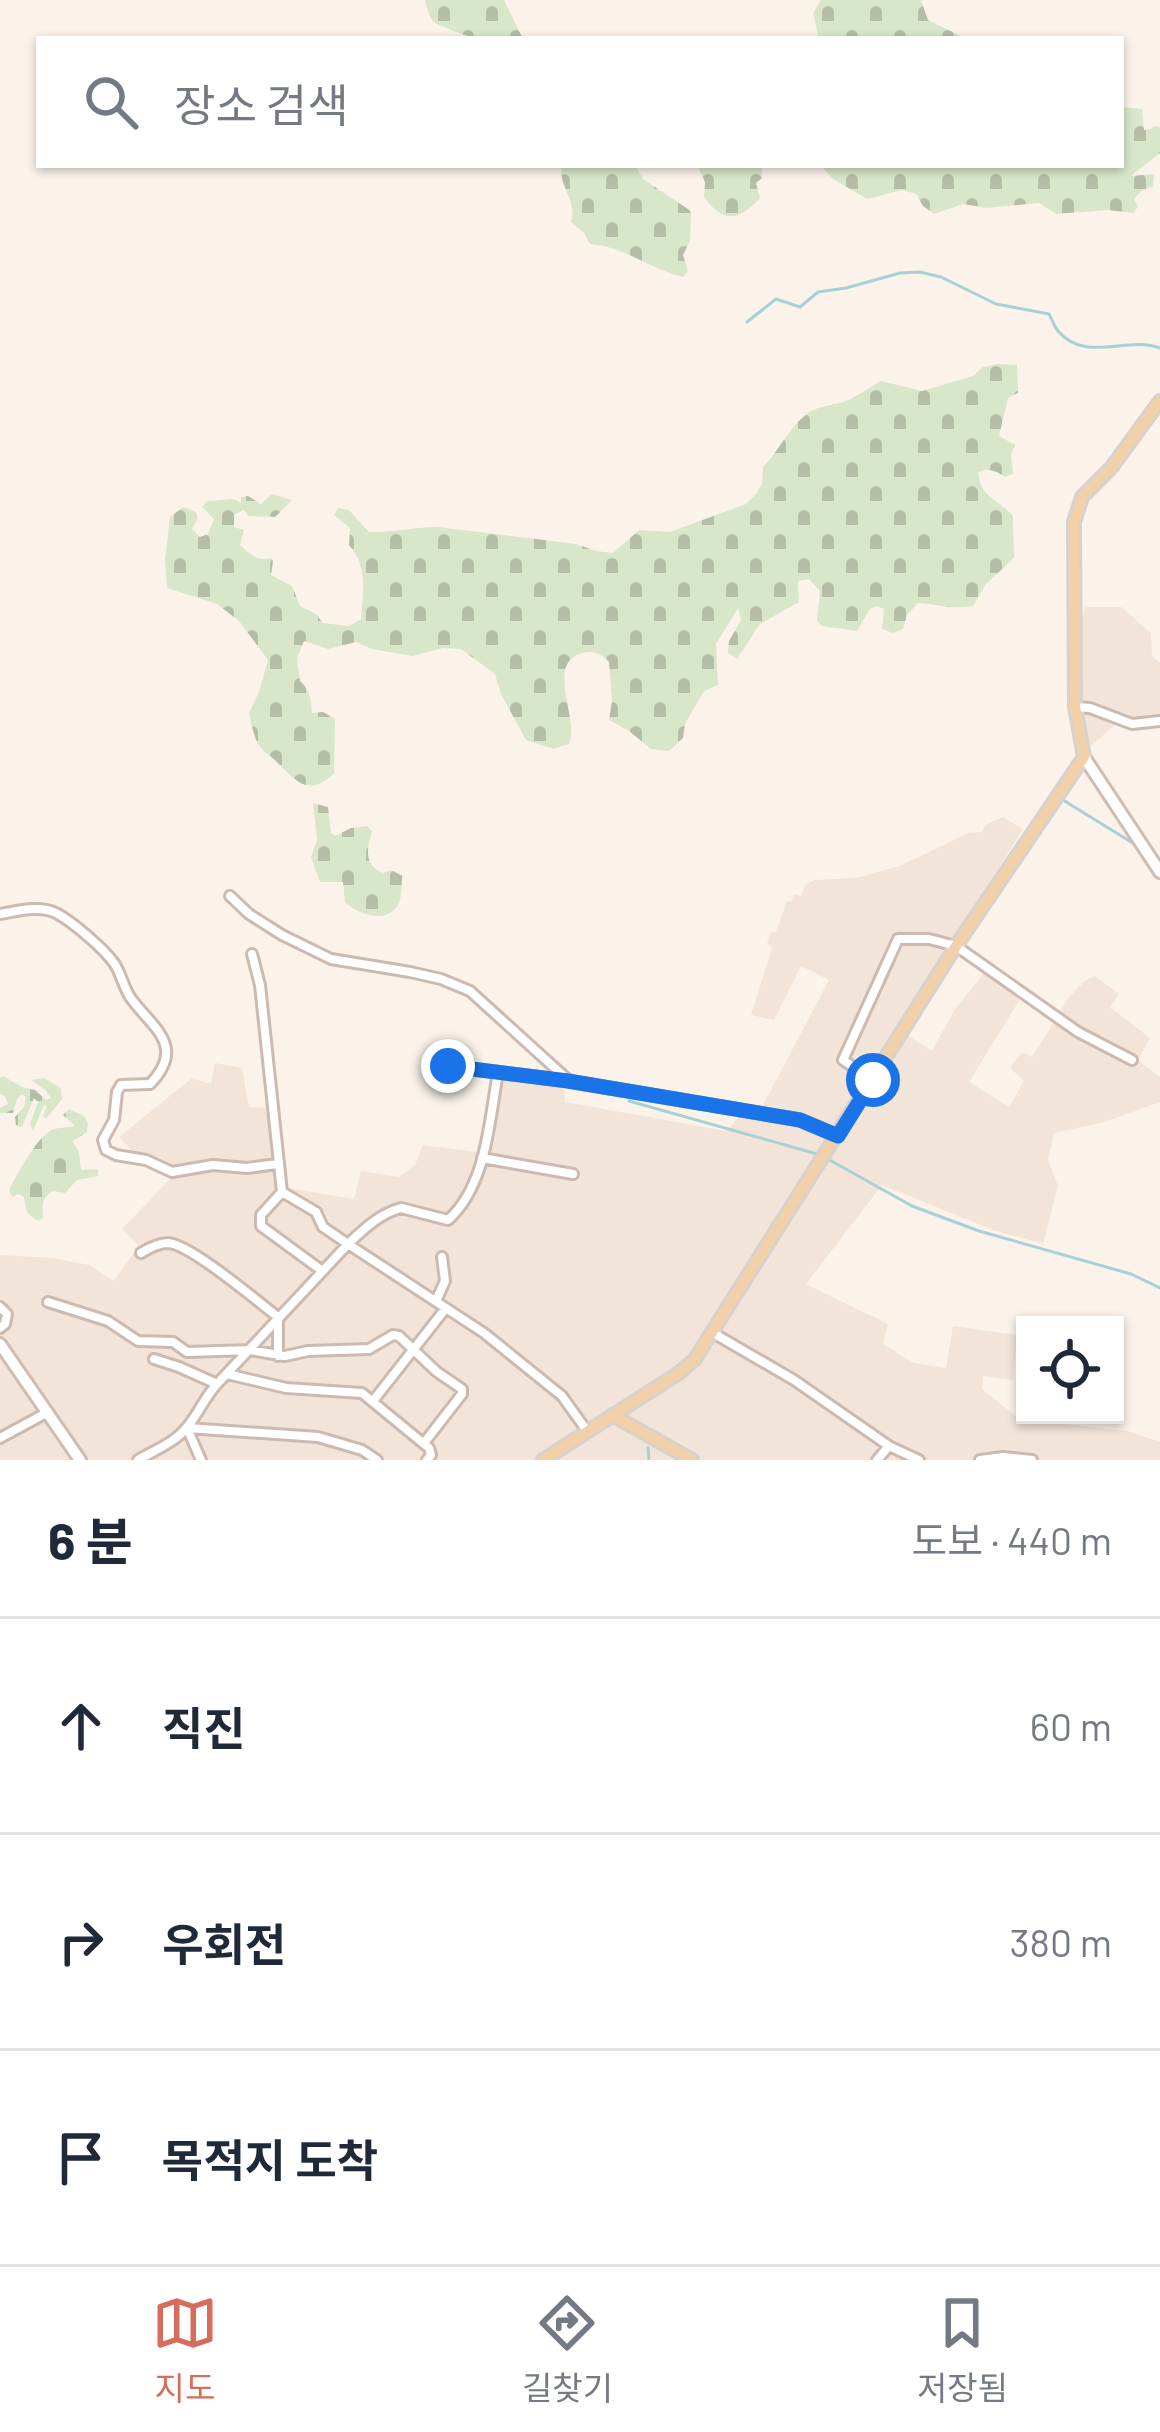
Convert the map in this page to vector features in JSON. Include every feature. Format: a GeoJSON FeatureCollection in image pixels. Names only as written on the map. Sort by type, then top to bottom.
{"type":"FeatureCollection","features":[{"type":"Feature","properties":{"kind":"main road"},"geometry":{"type":"LineString","coordinates":[[1160,401],[1111,468],[1082,497],[1073,540],[1076,707],[1084,757],[1160,872]]}},
{"type":"Feature","properties":{"kind":"main road"},"geometry":{"type":"LineString","coordinates":[[543,1460],[695,1359],[956,946],[1084,757]]}},
{"type":"Feature","properties":{"kind":"main road"},"geometry":{"type":"LineString","coordinates":[[0,1344],[80,1460]]}},
{"type":"Feature","properties":{"kind":"main road"},"geometry":{"type":"LineString","coordinates":[[612,1414],[692,1460]]}},
{"type":"Feature","properties":{"kind":"street"},"geometry":{"type":"LineString","coordinates":[[1076,707],[1132,724],[1160,722]]}},
{"type":"Feature","properties":{"kind":"street"},"geometry":{"type":"LineString","coordinates":[[230,896],[283,935],[332,959],[441,979],[470,991],[568,1081]]}},
{"type":"Feature","properties":{"kind":"street"},"geometry":{"type":"LineString","coordinates":[[0,914],[34,908],[56,913],[116,965],[131,998],[158,1029],[166,1064],[150,1084],[121,1085],[114,1120],[103,1140],[106,1150],[172,1172],[213,1165],[277,1164]]}},
{"type":"Feature","properties":{"kind":"street"},"geometry":{"type":"LineString","coordinates":[[873,1080],[843,1060],[898,939],[929,939],[956,946],[1078,1032],[1132,1060]]}},
{"type":"Feature","properties":{"kind":"street"},"geometry":{"type":"LineString","coordinates":[[252,954],[260,985],[282,1192],[316,1212],[322,1227],[484,1333],[562,1396],[587,1431]]}},
{"type":"Feature","properties":{"kind":"street"},"geometry":{"type":"LineString","coordinates":[[448,1066],[800,1120],[838,1136]]}},
{"type":"Feature","properties":{"kind":"street"},"geometry":{"type":"LineString","coordinates":[[138,1460],[187,1427],[217,1384],[370,1222],[400,1208],[448,1220],[454,1215],[476,1180],[498,1073]]}},
{"type":"Feature","properties":{"kind":"street"},"geometry":{"type":"LineString","coordinates":[[482,1159],[573,1174]]}},
{"type":"Feature","properties":{"kind":"street"},"geometry":{"type":"LineString","coordinates":[[282,1192],[260,1215],[260,1226],[322,1271]]}},
{"type":"Feature","properties":{"kind":"street"},"geometry":{"type":"LineString","coordinates":[[141,1253],[174,1244],[278,1317]]}},
{"type":"Feature","properties":{"kind":"street"},"geometry":{"type":"LineString","coordinates":[[436,1302],[445,1281],[442,1257]]}},
{"type":"Feature","properties":{"kind":"street"},"geometry":{"type":"LineString","coordinates":[[48,1302],[108,1321],[138,1341],[173,1342],[187,1352],[250,1350],[278,1357],[369,1349],[399,1336],[462,1389],[424,1443]]}},
{"type":"Feature","properties":{"kind":"street"},"geometry":{"type":"LineString","coordinates":[[0,1307],[7,1314],[0,1328]]}},
{"type":"Feature","properties":{"kind":"street"},"geometry":{"type":"LineString","coordinates":[[373,1402],[446,1308]]}},
{"type":"Feature","properties":{"kind":"street"},"geometry":{"type":"LineString","coordinates":[[278,1317],[278,1357]]}},
{"type":"Feature","properties":{"kind":"street"},"geometry":{"type":"LineString","coordinates":[[713,1333],[794,1380],[889,1446],[919,1460]]}},
{"type":"Feature","properties":{"kind":"street"},"geometry":{"type":"LineString","coordinates":[[154,1359],[217,1384]]}},
{"type":"Feature","properties":{"kind":"street"},"geometry":{"type":"LineString","coordinates":[[227,1374],[286,1388],[358,1392],[424,1443],[431,1455],[427,1460]]}},
{"type":"Feature","properties":{"kind":"street"},"geometry":{"type":"LineString","coordinates":[[0,1438],[48,1412]]}},
{"type":"Feature","properties":{"kind":"street"},"geometry":{"type":"LineString","coordinates":[[187,1427],[201,1460]]}},
{"type":"Feature","properties":{"kind":"street"},"geometry":{"type":"LineString","coordinates":[[187,1427],[318,1437],[362,1450],[377,1460]]}},
{"type":"Feature","properties":{"kind":"street"},"geometry":{"type":"LineString","coordinates":[[878,1460],[889,1446]]}},
{"type":"Feature","properties":{"kind":"street"},"geometry":{"type":"LineString","coordinates":[[980,1460],[1032,1460]]}},
{"type":"Feature","properties":{"kind":"shaded area"},"geometry":{"type":"Polygon","coordinates":[[[1086,607],[1121,607],[1151,633],[1152,656],[1160,663],[1160,717],[1117,723],[1082,754],[1078,749],[1083,673],[1080,618],[1086,607]]]}},
{"type":"Feature","properties":{"kind":"shaded area"},"geometry":{"type":"Polygon","coordinates":[[[1003,817],[1023,829],[899,1030],[932,1051],[955,1009],[989,967],[1025,991],[969,1082],[1009,1107],[1024,1081],[1010,1068],[1022,1052],[1032,1057],[1070,996],[1095,976],[1119,994],[1110,1007],[1150,1038],[1138,1060],[1160,1077],[1160,1102],[1105,1122],[1054,1133],[1048,1160],[1058,1186],[1043,1244],[993,1230],[882,1185],[806,1284],[888,1324],[883,1344],[914,1363],[946,1368],[953,1326],[1016,1335],[1013,1380],[983,1376],[982,1389],[1016,1417],[1016,1424],[1127,1431],[1160,1442],[1160,1460],[0,1460],[0,1255],[89,1265],[113,1281],[139,1246],[122,1229],[171,1178],[119,1137],[192,1078],[211,1084],[215,1063],[242,1068],[249,1107],[268,1108],[275,1186],[354,1199],[361,1171],[399,1177],[415,1165],[423,1145],[485,1153],[498,1079],[564,1087],[565,1102],[727,1131],[741,1113],[762,1117],[763,1105],[829,980],[801,966],[774,1020],[751,1015],[772,948],[767,944],[771,931],[776,932],[787,901],[794,894],[801,896],[805,885],[815,880],[855,878],[900,866],[968,833],[982,832],[985,825],[1003,817]]]}},
{"type":"Feature","properties":{"kind":"green space"},"geometry":{"type":"Polygon","coordinates":[[[425,0],[504,0],[522,36],[472,36],[432,20],[425,0]]]}},
{"type":"Feature","properties":{"kind":"green space"},"geometry":{"type":"Polygon","coordinates":[[[821,0],[921,0],[928,20],[961,36],[818,36],[813,13],[821,0]]]}},
{"type":"Feature","properties":{"kind":"green space"},"geometry":{"type":"Polygon","coordinates":[[[1124,107],[1142,109],[1144,130],[1160,127],[1160,153],[1131,176],[1154,174],[1153,187],[1134,199],[1138,207],[1133,213],[1056,214],[1039,203],[987,208],[963,204],[934,214],[916,194],[902,190],[867,199],[823,168],[1124,168],[1124,107]]]}},
{"type":"Feature","properties":{"kind":"green space"},"geometry":{"type":"Polygon","coordinates":[[[562,168],[637,168],[643,179],[691,211],[690,241],[683,255],[688,271],[683,277],[615,249],[590,244],[571,222],[572,207],[562,168]]]}},
{"type":"Feature","properties":{"kind":"green space"},"geometry":{"type":"Polygon","coordinates":[[[698,168],[762,168],[762,178],[756,183],[760,198],[738,215],[718,212],[704,197],[705,182],[698,168]]]}},
{"type":"Feature","properties":{"kind":"green space"},"geometry":{"type":"Polygon","coordinates":[[[998,364],[1017,365],[1018,393],[1008,398],[999,436],[1015,445],[1013,474],[978,473],[987,493],[1013,516],[1014,558],[986,584],[973,606],[918,603],[903,629],[893,633],[882,629],[884,609],[877,606],[857,631],[822,626],[817,621],[820,591],[809,579],[798,581],[799,602],[760,624],[737,659],[728,653],[741,620],[738,608],[716,644],[718,685],[704,691],[685,724],[683,738],[669,751],[651,749],[609,720],[609,662],[601,655],[583,653],[566,668],[571,733],[569,744],[553,749],[526,740],[495,674],[461,649],[412,656],[356,642],[328,649],[304,641],[297,658],[312,713],[323,712],[335,719],[334,774],[309,786],[261,748],[253,731],[249,713],[268,660],[239,621],[217,604],[167,588],[170,517],[183,507],[196,512],[192,529],[200,537],[208,534],[214,519],[202,507],[207,501],[241,503],[241,497],[248,496],[261,504],[272,494],[292,500],[275,517],[248,516],[244,510],[234,515],[234,527],[244,530],[240,545],[257,558],[271,558],[271,575],[292,586],[300,606],[323,623],[349,626],[361,619],[363,580],[349,545],[350,528],[334,515],[338,508],[349,510],[369,532],[438,527],[613,553],[639,530],[670,532],[746,504],[762,483],[763,467],[795,425],[813,410],[846,401],[881,381],[922,391],[998,364]]]}},
{"type":"Feature","properties":{"kind":"green space"},"geometry":{"type":"Polygon","coordinates":[[[313,803],[328,807],[335,836],[351,828],[367,826],[372,831],[369,861],[383,873],[391,870],[403,876],[400,902],[393,911],[379,916],[364,913],[345,902],[343,882],[320,882],[311,857],[317,840],[313,803]]]}},
{"type":"Feature","properties":{"kind":"green space"},"geometry":{"type":"Polygon","coordinates":[[[3,1076],[46,1100],[51,1098],[31,1080],[44,1078],[61,1088],[62,1099],[46,1119],[44,1105],[33,1131],[30,1124],[38,1102],[34,1098],[22,1127],[16,1126],[15,1117],[26,1097],[22,1094],[17,1099],[13,1113],[0,1113],[8,1104],[0,1094],[3,1076]]]}},
{"type":"Feature","properties":{"kind":"green space"},"geometry":{"type":"Polygon","coordinates":[[[69,1109],[88,1123],[87,1132],[72,1141],[81,1170],[98,1169],[98,1176],[77,1180],[65,1193],[49,1194],[39,1221],[27,1212],[24,1197],[12,1197],[9,1190],[48,1132],[75,1126],[63,1115],[69,1109]]]}},
{"type":"Feature","properties":{"kind":"waterway"},"geometry":{"type":"LineString","coordinates":[[747,322],[776,299],[800,307],[818,292],[920,272],[996,304],[1049,314],[1058,331],[1081,346],[1160,348]]}},
{"type":"Feature","properties":{"kind":"waterway"},"geometry":{"type":"LineString","coordinates":[[1063,800],[1136,845]]}},
{"type":"Feature","properties":{"kind":"waterway"},"geometry":{"type":"LineString","coordinates":[[629,1101],[817,1154]]}},
{"type":"Feature","properties":{"kind":"waterway"},"geometry":{"type":"LineString","coordinates":[[826,1158],[912,1206],[979,1231],[1131,1274],[1160,1288]]}},
{"type":"Feature","properties":{"kind":"waterway"},"geometry":{"type":"LineString","coordinates":[[648,1448],[649,1460]]}},
{"type":"Feature","properties":{"kind":"route"},"geometry":{"type":"LineString","coordinates":[[448,1066],[800,1120],[838,1136],[873,1080]]}}]}
